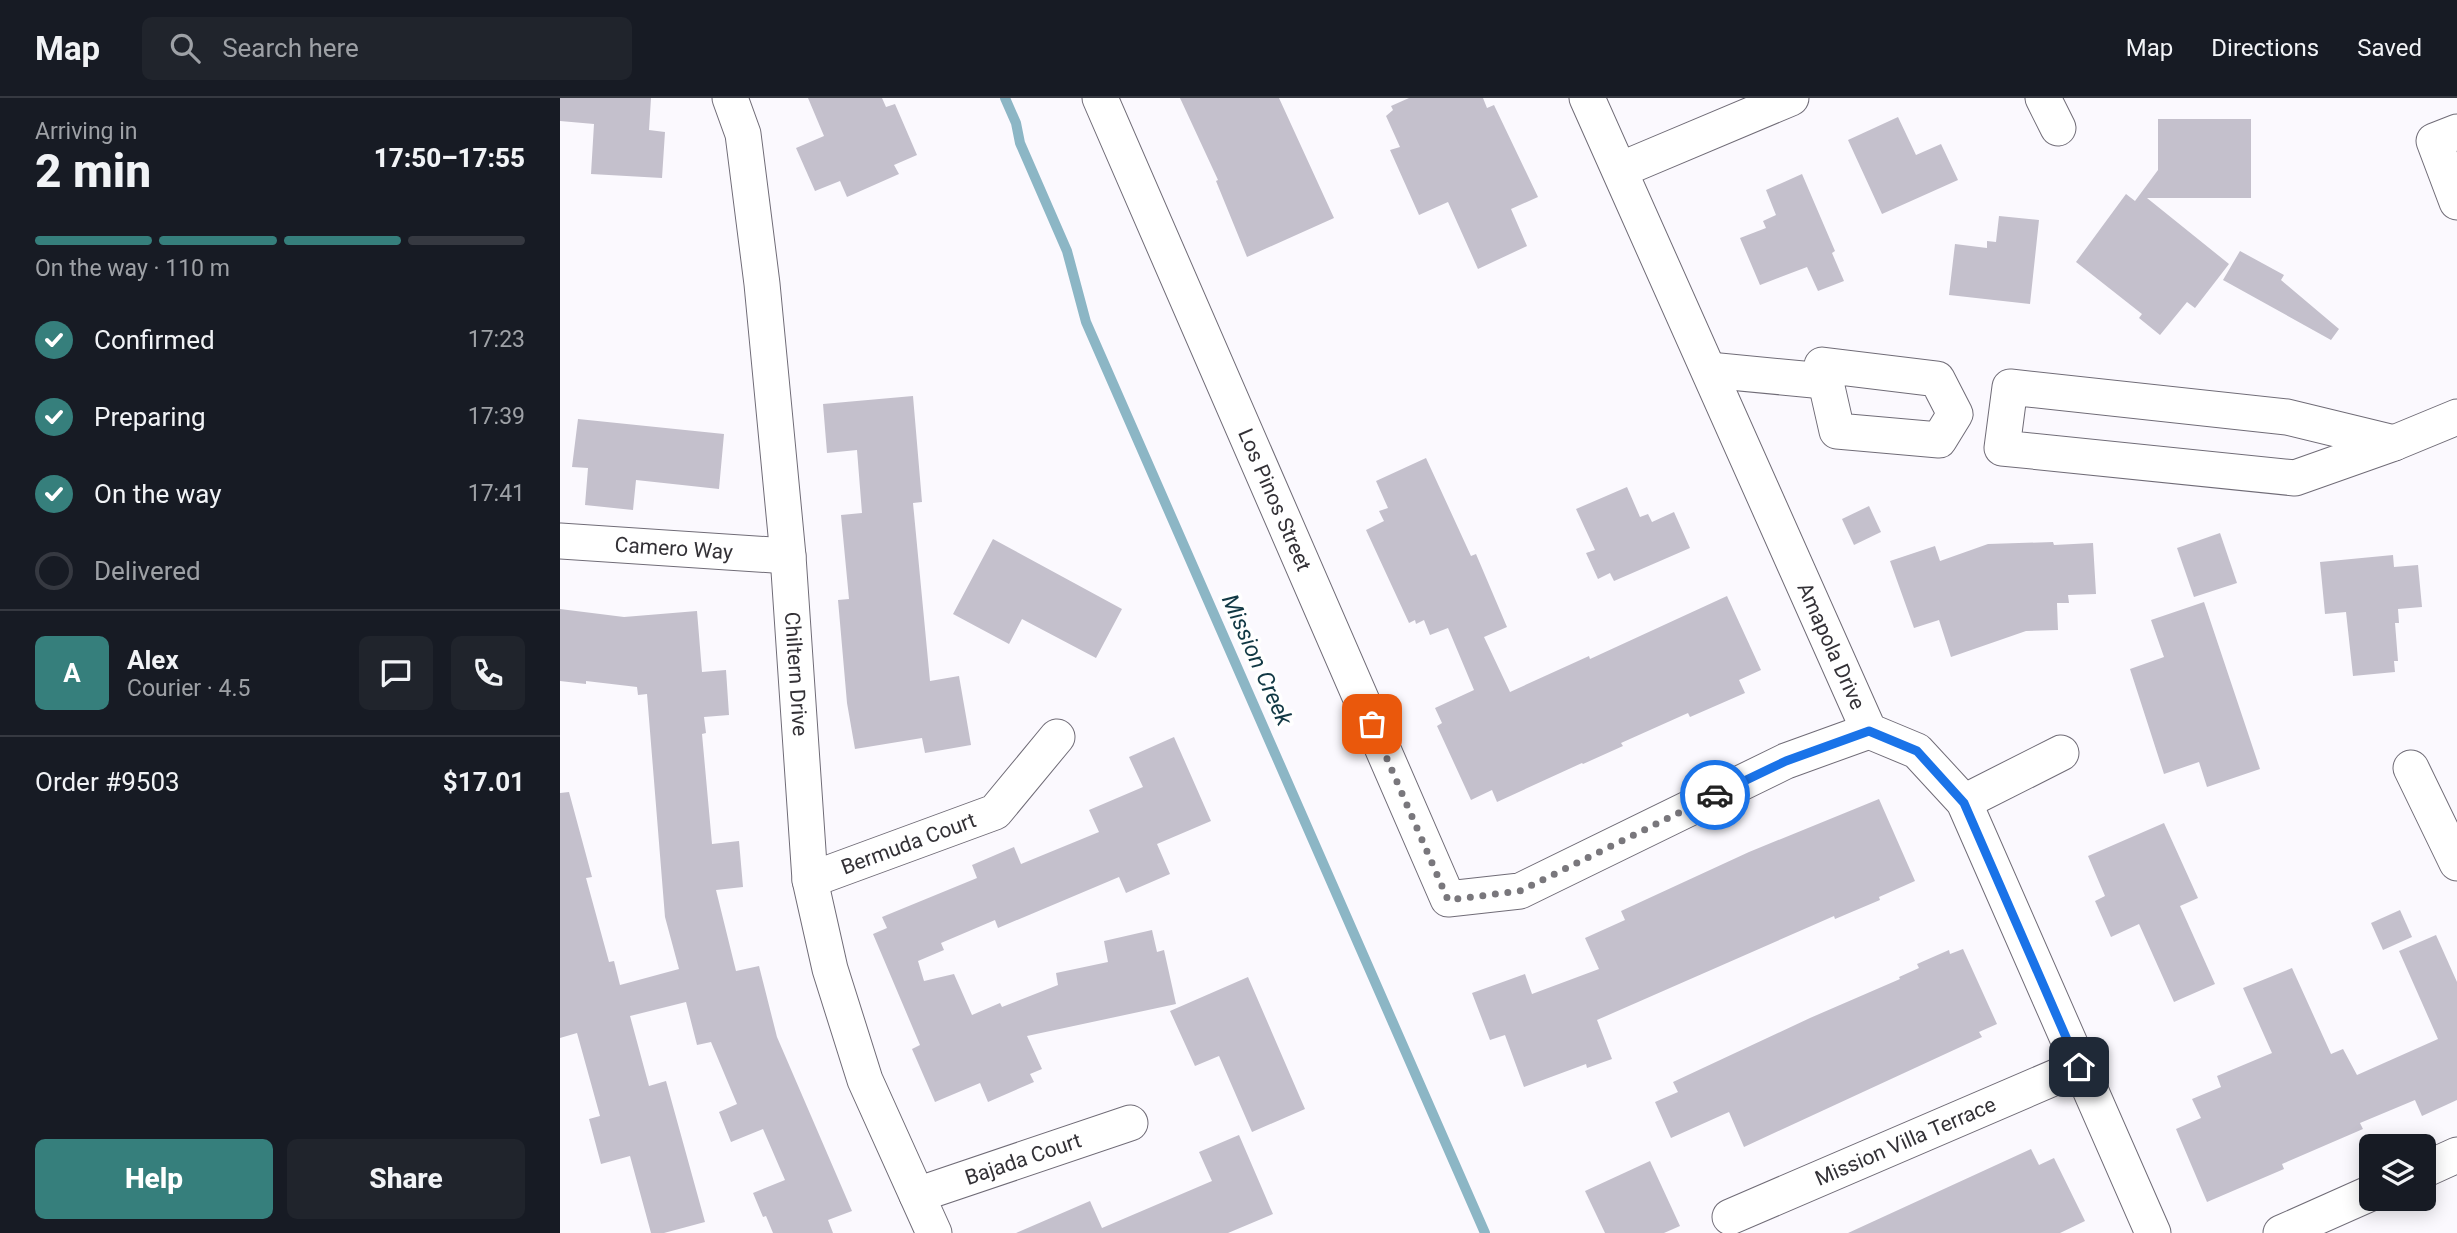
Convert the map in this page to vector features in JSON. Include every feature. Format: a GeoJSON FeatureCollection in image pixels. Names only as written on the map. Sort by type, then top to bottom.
{"type":"FeatureCollection","features":[{"type":"Feature","properties":{"kind":"street","name":"Chiltern Drive"},"geometry":{"type":"LineString","coordinates":[[730,98],[743,134],[762,284],[788,556],[810,880],[830,969],[866,1080],[934,1233]]}},
{"type":"Feature","properties":{"kind":"street","name":"Los Pinos Street"},"geometry":{"type":"LineString","coordinates":[[1100,98],[1448,900],[1520,891],[1786,761],[1869,731]]}},
{"type":"Feature","properties":{"kind":"street","name":"Amapola Drive"},"geometry":{"type":"LineString","coordinates":[[1587,98],[1869,731],[1917,751],[1964,803],[2153,1233]]}},
{"type":"Feature","properties":{"kind":"street"},"geometry":{"type":"LineString","coordinates":[[1620,170],[1791,98]]}},
{"type":"Feature","properties":{"kind":"street"},"geometry":{"type":"LineString","coordinates":[[2457,132],[2434,141],[2457,202]]}},
{"type":"Feature","properties":{"kind":"street"},"geometry":{"type":"LineString","coordinates":[[1822,365],[1937,379],[1955,414],[1939,440],[1836,432],[1822,365]]}},
{"type":"Feature","properties":{"kind":"street"},"geometry":{"type":"LineString","coordinates":[[1709,370],[1824,382]]}},
{"type":"Feature","properties":{"kind":"street"},"geometry":{"type":"LineString","coordinates":[[2393,443],[2287,417],[2010,387],[2001,448],[2295,478],[2393,443],[2457,417]]}},
{"type":"Feature","properties":{"kind":"street"},"geometry":{"type":"LineString","coordinates":[[1955,414],[2005,419]]}},
{"type":"Feature","properties":{"kind":"street","name":"Camero Way"},"geometry":{"type":"LineString","coordinates":[[560,541],[788,556]]}},
{"type":"Feature","properties":{"kind":"street","name":"Bermuda Court"},"geometry":{"type":"LineString","coordinates":[[810,880],[995,812],[1057,737]]}},
{"type":"Feature","properties":{"kind":"street"},"geometry":{"type":"LineString","coordinates":[[1964,803],[2061,753]]}},
{"type":"Feature","properties":{"kind":"street"},"geometry":{"type":"LineString","coordinates":[[2411,768],[2457,863]]}},
{"type":"Feature","properties":{"kind":"street","name":"Mission Villa Terrace"},"geometry":{"type":"LineString","coordinates":[[1730,1217],[2079,1067]]}},
{"type":"Feature","properties":{"kind":"street","name":"Bajada Court"},"geometry":{"type":"LineString","coordinates":[[917,1195],[1130,1123]]}},
{"type":"Feature","properties":{"kind":"street"},"geometry":{"type":"LineString","coordinates":[[2436,1165],[2457,1155]]}},
{"type":"Feature","properties":{"kind":"street"},"geometry":{"type":"LineString","coordinates":[[2281,1233],[2359,1198]]}},
{"type":"Feature","properties":{"kind":"building"},"geometry":{"type":"Polygon","coordinates":[[[560,98],[651,98],[649,130],[665,132],[662,178],[591,174],[594,124],[560,121],[560,98]]]}},
{"type":"Feature","properties":{"kind":"building"},"geometry":{"type":"Polygon","coordinates":[[[808,98],[882,98],[886,107],[895,104],[917,155],[894,165],[899,174],[847,197],[840,181],[815,191],[796,148],[824,136],[808,98]]]}},
{"type":"Feature","properties":{"kind":"building"},"geometry":{"type":"Polygon","coordinates":[[[1180,98],[1279,98],[1334,218],[1247,257],[1216,181],[1218,180],[1180,98]]]}},
{"type":"Feature","properties":{"kind":"building"},"geometry":{"type":"Polygon","coordinates":[[[1409,98],[1483,98],[1487,108],[1494,105],[1538,197],[1511,209],[1527,246],[1478,269],[1448,202],[1419,215],[1390,150],[1400,147],[1386,116],[1393,110],[1391,106],[1409,98]]]}},
{"type":"Feature","properties":{"kind":"building"},"geometry":{"type":"Polygon","coordinates":[[[1898,117],[1916,155],[1941,144],[1958,180],[1882,214],[1848,140],[1898,117]]]}},
{"type":"Feature","properties":{"kind":"building"},"geometry":{"type":"Polygon","coordinates":[[[2158,119],[2251,119],[2251,198],[2147,198],[2229,264],[2195,308],[2187,302],[2160,335],[2139,318],[2142,314],[2076,262],[2126,194],[2135,201],[2158,170],[2158,119]]]}},
{"type":"Feature","properties":{"kind":"building"},"geometry":{"type":"Polygon","coordinates":[[[1802,174],[1835,251],[1832,253],[1844,281],[1818,291],[1807,267],[1760,285],[1740,238],[1766,228],[1763,221],[1776,215],[1766,190],[1802,174]]]}},
{"type":"Feature","properties":{"kind":"building"},"geometry":{"type":"Polygon","coordinates":[[[1999,216],[2039,220],[2030,304],[1949,295],[1955,244],[1987,248],[1987,241],[1996,242],[1999,216]]]}},
{"type":"Feature","properties":{"kind":"building"},"geometry":{"type":"Polygon","coordinates":[[[2240,251],[2284,275],[2281,280],[2339,329],[2331,340],[2223,280],[2240,251]]]}},
{"type":"Feature","properties":{"kind":"building"},"geometry":{"type":"Polygon","coordinates":[[[913,396],[922,502],[913,503],[930,681],[959,676],[971,745],[925,753],[922,738],[855,749],[847,703],[838,600],[849,599],[841,515],[862,513],[857,450],[827,453],[823,404],[913,396]]]}},
{"type":"Feature","properties":{"kind":"building"},"geometry":{"type":"Polygon","coordinates":[[[578,419],[724,434],[719,489],[636,480],[633,510],[585,505],[588,468],[572,467],[578,419]]]}},
{"type":"Feature","properties":{"kind":"building"},"geometry":{"type":"Polygon","coordinates":[[[1426,458],[1471,556],[1476,554],[1507,627],[1484,637],[1510,692],[1589,656],[1590,659],[1727,596],[1761,670],[1739,680],[1745,693],[1690,717],[1688,713],[1621,743],[1623,746],[1497,802],[1492,790],[1471,800],[1437,726],[1442,723],[1435,708],[1474,690],[1448,628],[1430,635],[1424,620],[1416,624],[1415,620],[1409,623],[1366,530],[1384,521],[1379,511],[1388,508],[1376,481],[1426,458]]]}},
{"type":"Feature","properties":{"kind":"building"},"geometry":{"type":"Polygon","coordinates":[[[1627,487],[1640,517],[1648,514],[1652,522],[1674,512],[1690,548],[1614,581],[1610,573],[1598,579],[1586,553],[1595,550],[1576,509],[1627,487]]]}},
{"type":"Feature","properties":{"kind":"building"},"geometry":{"type":"Polygon","coordinates":[[[1869,506],[1881,532],[1854,545],[1842,519],[1869,506]]]}},
{"type":"Feature","properties":{"kind":"building"},"geometry":{"type":"Polygon","coordinates":[[[2220,533],[2237,583],[2194,597],[2177,548],[2220,533]]]}},
{"type":"Feature","properties":{"kind":"building"},"geometry":{"type":"Polygon","coordinates":[[[993,539],[1122,609],[1096,658],[1022,619],[1009,644],[953,614],[993,539]]]}},
{"type":"Feature","properties":{"kind":"building"},"geometry":{"type":"Polygon","coordinates":[[[2053,542],[2054,545],[2093,543],[2096,594],[2068,595],[2069,603],[2057,603],[2058,630],[2026,631],[1951,657],[1939,620],[1914,628],[1890,561],[1935,546],[1940,561],[1988,544],[2053,542]]]}},
{"type":"Feature","properties":{"kind":"building"},"geometry":{"type":"Polygon","coordinates":[[[2393,555],[2394,567],[2418,565],[2422,607],[2398,609],[2399,623],[2395,623],[2398,661],[2394,661],[2395,672],[2353,676],[2346,612],[2325,614],[2320,562],[2393,555]]]}},
{"type":"Feature","properties":{"kind":"building"},"geometry":{"type":"Polygon","coordinates":[[[2204,602],[2260,769],[2207,787],[2199,762],[2164,774],[2130,669],[2164,657],[2151,620],[2204,602]]]}},
{"type":"Feature","properties":{"kind":"building"},"geometry":{"type":"Polygon","coordinates":[[[560,609],[624,617],[697,611],[702,672],[726,670],[729,715],[704,717],[706,733],[702,734],[712,844],[739,841],[743,887],[716,890],[736,971],[759,966],[777,1037],[852,1211],[828,1220],[833,1233],[773,1233],[753,1193],[785,1180],[763,1129],[731,1142],[719,1112],[737,1104],[711,1042],[697,1045],[686,1002],[630,1016],[649,1086],[666,1081],[705,1222],[664,1233],[651,1233],[630,1156],[601,1164],[589,1119],[600,1116],[577,1033],[560,1038],[560,793],[569,792],[592,877],[586,878],[609,962],[614,961],[620,985],[679,969],[665,917],[647,694],[638,695],[637,687],[560,681],[560,609]]]}},
{"type":"Feature","properties":{"kind":"building"},"geometry":{"type":"Polygon","coordinates":[[[1174,737],[1211,821],[1157,844],[1170,874],[1126,893],[1119,877],[998,928],[995,920],[941,943],[944,950],[918,961],[924,981],[954,974],[972,1015],[1000,1003],[1002,1007],[1058,985],[1056,973],[1108,962],[1104,941],[1152,930],[1157,952],[1164,950],[1176,1004],[1027,1036],[1042,1069],[1030,1074],[1034,1082],[988,1102],[980,1083],[935,1102],[912,1049],[920,1045],[873,934],[887,928],[882,917],[977,878],[972,865],[1014,847],[1021,864],[1099,832],[1089,810],[1143,787],[1129,757],[1174,737]]]}},
{"type":"Feature","properties":{"kind":"building"},"geometry":{"type":"Polygon","coordinates":[[[1879,799],[1915,881],[1879,897],[1880,900],[1835,919],[1834,916],[1597,1020],[1612,1059],[1587,1068],[1586,1064],[1524,1087],[1505,1035],[1490,1040],[1472,993],[1525,974],[1532,994],[1599,969],[1585,938],[1625,920],[1621,911],[1749,852],[1879,799]]]}},
{"type":"Feature","properties":{"kind":"building"},"geometry":{"type":"Polygon","coordinates":[[[2164,823],[2198,898],[2180,906],[2215,984],[2174,1002],[2139,924],[2111,937],[2095,901],[2105,896],[2088,856],[2164,823]]]}},
{"type":"Feature","properties":{"kind":"building"},"geometry":{"type":"Polygon","coordinates":[[[2400,910],[2412,937],[2383,950],[2371,923],[2400,910]]]}},
{"type":"Feature","properties":{"kind":"building"},"geometry":{"type":"Polygon","coordinates":[[[2436,935],[2457,982],[2457,1100],[2422,1116],[2415,1100],[2360,1123],[2363,1129],[2282,1164],[2284,1169],[2207,1202],[2176,1129],[2201,1118],[2192,1099],[2221,1087],[2217,1076],[2272,1053],[2243,988],[2292,968],[2331,1054],[2343,1049],[2357,1075],[2438,1039],[2399,951],[2436,935]]]}},
{"type":"Feature","properties":{"kind":"building"},"geometry":{"type":"Polygon","coordinates":[[[1963,949],[1997,1024],[1979,1032],[1982,1037],[1744,1147],[1729,1112],[1671,1138],[1655,1102],[1678,1092],[1673,1082],[1900,979],[1899,977],[1919,968],[1917,964],[1949,950],[1950,954],[1963,949]]]}},
{"type":"Feature","properties":{"kind":"building"},"geometry":{"type":"Polygon","coordinates":[[[1248,977],[1305,1109],[1252,1132],[1219,1056],[1195,1066],[1170,1011],[1248,977]]]}},
{"type":"Feature","properties":{"kind":"building"},"geometry":{"type":"Polygon","coordinates":[[[1239,1135],[1273,1214],[1228,1233],[1016,1233],[1090,1201],[1102,1228],[1212,1181],[1199,1152],[1239,1135]]]}},
{"type":"Feature","properties":{"kind":"building"},"geometry":{"type":"Polygon","coordinates":[[[2031,1149],[2039,1165],[2054,1158],[2085,1221],[2060,1233],[1848,1233],[2031,1149]]]}},
{"type":"Feature","properties":{"kind":"building"},"geometry":{"type":"Polygon","coordinates":[[[1650,1161],[1680,1226],[1664,1233],[1605,1233],[1585,1191],[1650,1161]]]}},
{"type":"Feature","properties":{"kind":"waterway","name":"Mission Creek"},"geometry":{"type":"LineString","coordinates":[[1005,98],[1016,123],[1020,143],[1067,251],[1086,322],[1485,1233]]}},
{"type":"Feature","properties":{"kind":"way so far"},"geometry":{"type":"LineString","coordinates":[[1372,724],[1448,900],[1520,891],[1715,795]]}},
{"type":"Feature","properties":{"kind":"route"},"geometry":{"type":"LineString","coordinates":[[1715,795],[1786,761],[1869,731],[1917,751],[1964,803],[2079,1067]]}}]}
